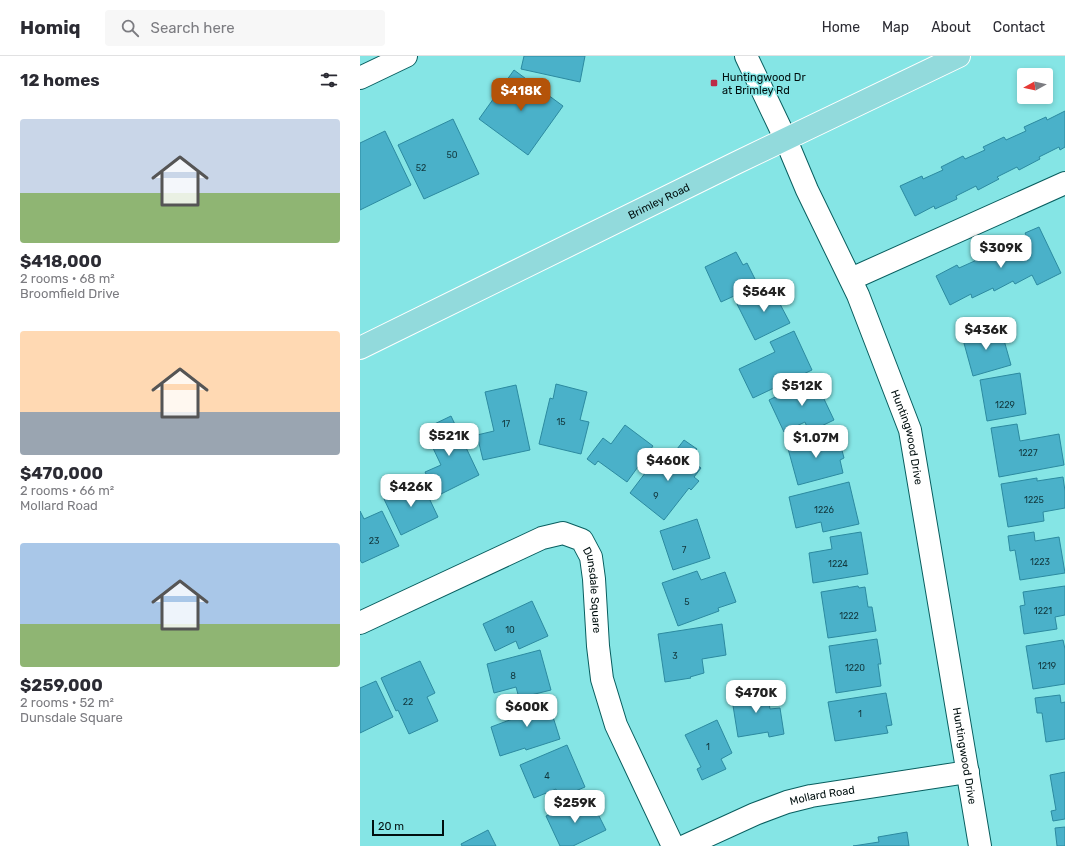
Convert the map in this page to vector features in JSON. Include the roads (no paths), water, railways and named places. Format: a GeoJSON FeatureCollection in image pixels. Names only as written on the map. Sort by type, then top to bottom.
{"type":"FeatureCollection","features":[{"type":"Feature","properties":{"kind":"main road","name":"Brimley Road"},"geometry":{"type":"LineString","coordinates":[[360,348],[959,56]]}},
{"type":"Feature","properties":{"kind":"street"},"geometry":{"type":"LineString","coordinates":[[360,78],[406,56]]}},
{"type":"Feature","properties":{"kind":"street","name":"Huntingwood Drive"},"geometry":{"type":"LineString","coordinates":[[746,56],[786,140],[807,190],[851,279],[910,430],[980,846]]}},
{"type":"Feature","properties":{"kind":"street"},"geometry":{"type":"LineString","coordinates":[[851,279],[1065,183]]}},
{"type":"Feature","properties":{"kind":"street","name":"Dunsdale Square"},"geometry":{"type":"LineString","coordinates":[[360,623],[542,538],[563,533],[582,540],[591,557],[602,679],[616,725],[673,846]]}},
{"type":"Feature","properties":{"kind":"street","name":"Mollard Road"},"geometry":{"type":"LineString","coordinates":[[685,846],[755,814],[787,802],[812,796],[968,772]]}},
{"type":"Feature","properties":{"kind":"place","name":"Huntingwood Dr at Brimley Rd"},"geometry":{"type":"Point","coordinates":[714,83]}}]}
